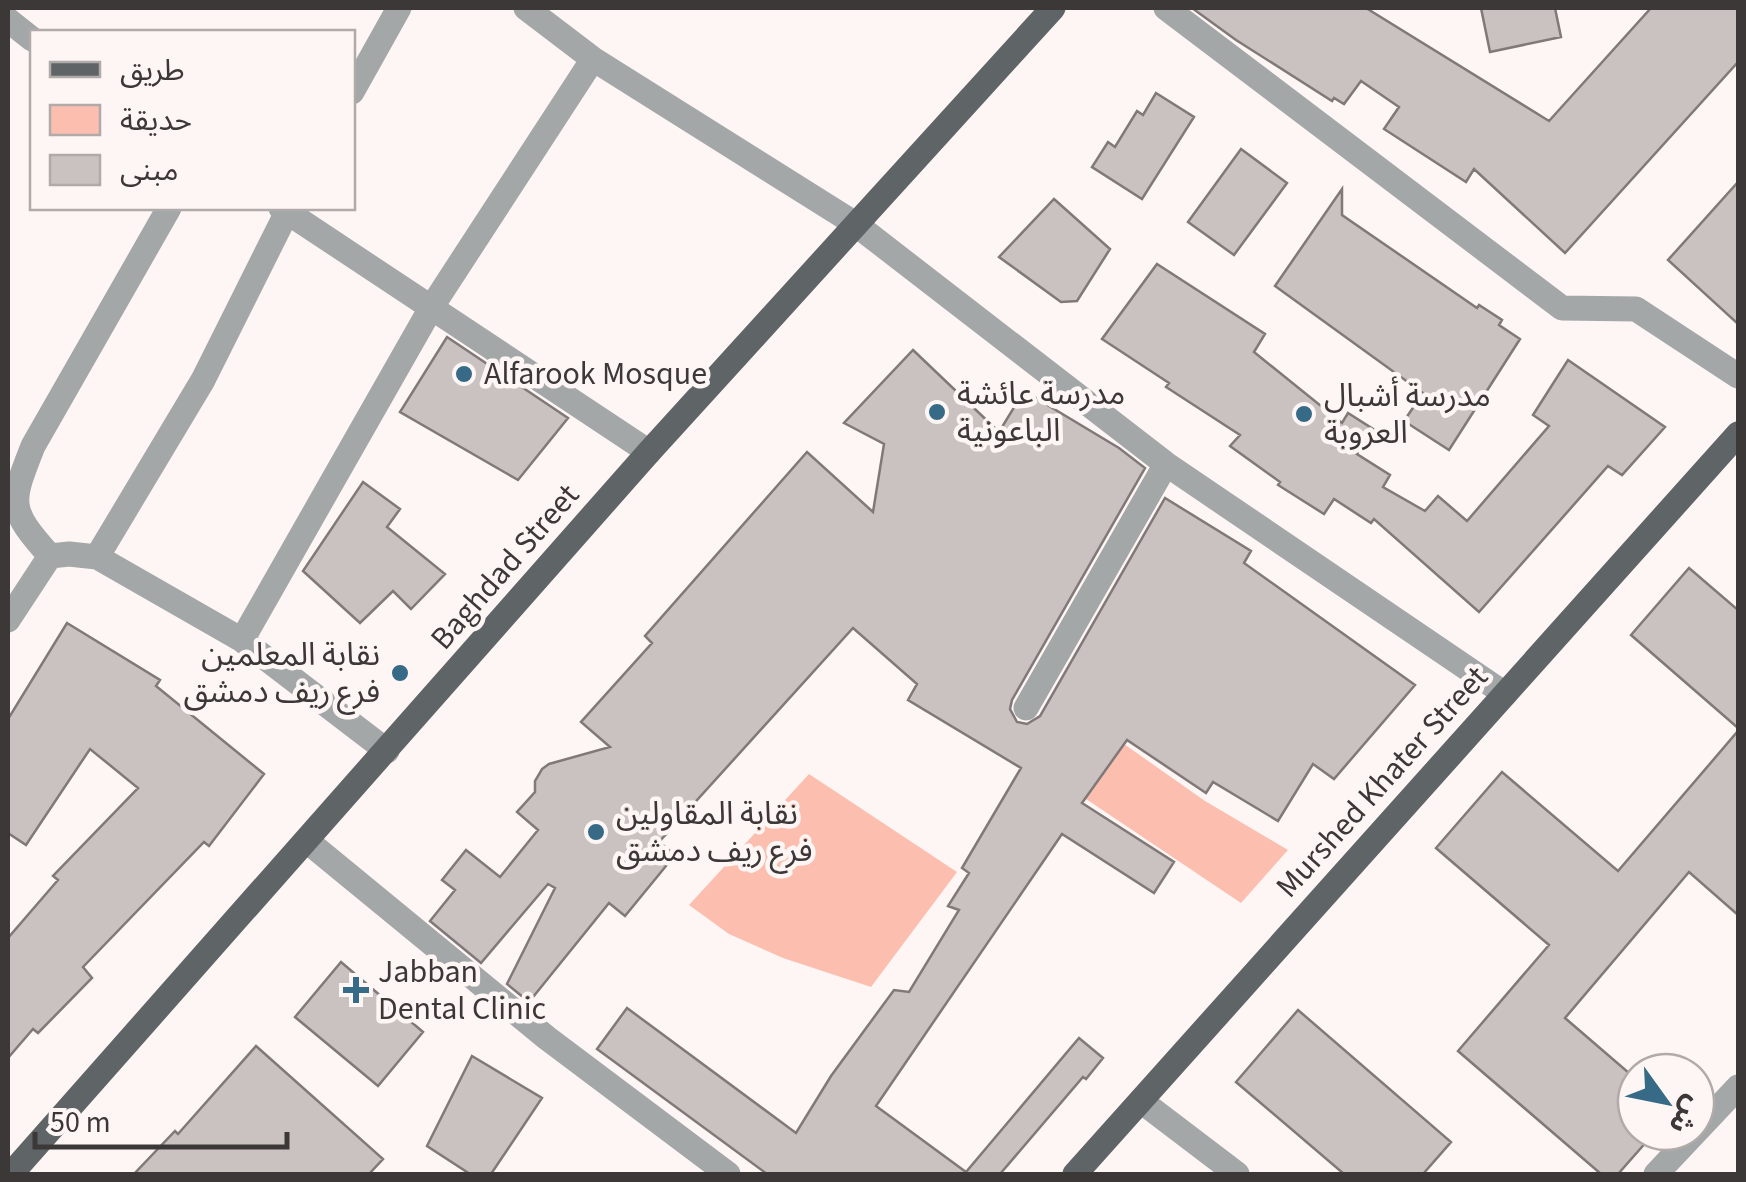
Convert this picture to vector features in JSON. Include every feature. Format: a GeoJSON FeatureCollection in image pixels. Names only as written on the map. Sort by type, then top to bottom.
{"type":"FeatureCollection","features":[{"type":"Feature","properties":{"kind":"main road","name":"Baghdad Street"},"geometry":{"type":"LineString","coordinates":[[11,1174],[1048,9]]}},
{"type":"Feature","properties":{"kind":"main road","name":"Murshed Khater Street"},"geometry":{"type":"LineString","coordinates":[[1075,1174],[1738,434]]}},
{"type":"Feature","properties":{"kind":"street"},"geometry":{"type":"LineString","coordinates":[[355,87],[399,8]]}},
{"type":"Feature","properties":{"kind":"street"},"geometry":{"type":"LineString","coordinates":[[526,8],[592,59],[854,223],[1166,464],[1505,694]]}},
{"type":"Feature","properties":{"kind":"street"},"geometry":{"type":"LineString","coordinates":[[1166,8],[1562,308],[1636,308],[1738,376]]}},
{"type":"Feature","properties":{"kind":"street"},"geometry":{"type":"LineString","coordinates":[[8,20],[30,37]]}},
{"type":"Feature","properties":{"kind":"street"},"geometry":{"type":"LineString","coordinates":[[242,640],[431,308],[592,59]]}},
{"type":"Feature","properties":{"kind":"street"},"geometry":{"type":"LineString","coordinates":[[50,556],[20,522],[16,488],[34,446],[168,210]]}},
{"type":"Feature","properties":{"kind":"street"},"geometry":{"type":"LineString","coordinates":[[97,557],[203,380],[286,210]]}},
{"type":"Feature","properties":{"kind":"street"},"geometry":{"type":"LineString","coordinates":[[287,210],[650,452]]}},
{"type":"Feature","properties":{"kind":"street"},"geometry":{"type":"LineString","coordinates":[[1026,708],[1166,464]]}},
{"type":"Feature","properties":{"kind":"street"},"geometry":{"type":"LineString","coordinates":[[50,556],[97,557],[242,640],[387,751]]}},
{"type":"Feature","properties":{"kind":"street"},"geometry":{"type":"LineString","coordinates":[[8,620],[50,556]]}},
{"type":"Feature","properties":{"kind":"street"},"geometry":{"type":"LineString","coordinates":[[307,841],[548,1038],[728,1174]]}},
{"type":"Feature","properties":{"kind":"street"},"geometry":{"type":"LineString","coordinates":[[1656,1174],[1738,1087]]}},
{"type":"Feature","properties":{"kind":"street"},"geometry":{"type":"LineString","coordinates":[[1140,1101],[1237,1174]]}},
{"type":"Feature","properties":{"kind":"green space"},"geometry":{"type":"Polygon","coordinates":[[[1124,744],[1205,801],[1288,850],[1241,903],[1086,799],[1124,744]]]}},
{"type":"Feature","properties":{"kind":"green space"},"geometry":{"type":"Polygon","coordinates":[[[809,774],[957,872],[871,987],[783,958],[729,934],[689,905],[809,774]]]}},
{"type":"Feature","properties":{"kind":"building"},"geometry":{"type":"Polygon","coordinates":[[[1192,8],[1366,8],[1549,121],[1651,8],[1738,8],[1738,62],[1565,253],[1474,169],[1466,182],[1384,129],[1399,107],[1361,81],[1344,104],[1334,98],[1332,101],[1192,8]]]}},
{"type":"Feature","properties":{"kind":"building"},"geometry":{"type":"Polygon","coordinates":[[[1481,8],[1555,8],[1561,37],[1490,52],[1481,8]]]}},
{"type":"Feature","properties":{"kind":"building"},"geometry":{"type":"Polygon","coordinates":[[[1156,93],[1194,117],[1142,199],[1092,167],[1108,142],[1115,147],[1137,111],[1143,115],[1156,93]]]}},
{"type":"Feature","properties":{"kind":"building"},"geometry":{"type":"Polygon","coordinates":[[[1241,149],[1287,183],[1234,255],[1188,222],[1241,149]]]}},
{"type":"Feature","properties":{"kind":"building"},"geometry":{"type":"Polygon","coordinates":[[[1738,182],[1738,324],[1668,260],[1738,182]]]}},
{"type":"Feature","properties":{"kind":"building"},"geometry":{"type":"Polygon","coordinates":[[[1342,189],[1342,215],[1477,308],[1479,305],[1502,320],[1499,325],[1520,339],[1449,450],[1404,421],[1423,393],[1275,286],[1342,189]]]}},
{"type":"Feature","properties":{"kind":"building"},"geometry":{"type":"Polygon","coordinates":[[[1054,199],[1110,249],[1077,301],[1061,302],[999,257],[1054,199]]]}},
{"type":"Feature","properties":{"kind":"building"},"geometry":{"type":"Polygon","coordinates":[[[1157,264],[1265,334],[1254,352],[1342,423],[1348,413],[1373,429],[1357,454],[1390,475],[1383,487],[1425,511],[1438,496],[1467,521],[1549,426],[1533,415],[1568,360],[1665,427],[1622,475],[1608,466],[1479,612],[1374,519],[1371,523],[1334,499],[1324,514],[1278,485],[1280,482],[1230,446],[1240,435],[1102,339],[1157,264]]]}},
{"type":"Feature","properties":{"kind":"building","name":"Alfarook Mosque"},"geometry":{"type":"Polygon","coordinates":[[[447,337],[568,418],[518,480],[400,412],[447,337]]]}},
{"type":"Feature","properties":{"kind":"building"},"geometry":{"type":"Polygon","coordinates":[[[913,350],[999,432],[1024,391],[1145,468],[1012,700],[1010,709],[1017,722],[1027,724],[1040,716],[1165,498],[1251,551],[1244,563],[1415,685],[1334,779],[1313,764],[1278,821],[1213,782],[1206,793],[1127,740],[1082,803],[1174,862],[1154,893],[1062,834],[876,1106],[966,1172],[1079,1038],[1103,1058],[1000,1174],[767,1174],[597,1049],[627,1008],[796,1133],[831,1076],[894,990],[909,992],[959,910],[948,906],[969,873],[962,868],[1021,768],[908,700],[917,684],[853,628],[659,842],[675,855],[625,916],[609,903],[529,1002],[507,984],[555,888],[548,884],[481,963],[430,921],[455,890],[442,880],[466,850],[500,877],[538,830],[517,812],[535,792],[535,781],[542,769],[610,747],[581,722],[652,643],[645,636],[807,452],[873,512],[884,444],[844,423],[913,350]]]}},
{"type":"Feature","properties":{"kind":"building"},"geometry":{"type":"Polygon","coordinates":[[[363,482],[400,509],[387,527],[445,574],[411,609],[393,591],[360,623],[303,571],[363,482]]]}},
{"type":"Feature","properties":{"kind":"building"},"geometry":{"type":"Polygon","coordinates":[[[1689,568],[1738,610],[1738,728],[1631,635],[1689,568]]]}},
{"type":"Feature","properties":{"kind":"building"},"geometry":{"type":"Polygon","coordinates":[[[67,623],[160,680],[156,686],[264,774],[209,846],[204,842],[83,967],[92,978],[38,1033],[33,1029],[8,1058],[8,938],[58,880],[53,876],[138,788],[90,749],[26,845],[8,833],[8,719],[67,623]]]}},
{"type":"Feature","properties":{"kind":"building"},"geometry":{"type":"Polygon","coordinates":[[[1738,731],[1738,915],[1689,872],[1565,1018],[1616,1062],[1616,1152],[1637,1152],[1618,1174],[1601,1174],[1458,1051],[1549,945],[1436,848],[1502,772],[1618,871],[1738,731]]]}},
{"type":"Feature","properties":{"kind":"building"},"geometry":{"type":"Polygon","coordinates":[[[341,962],[423,1032],[378,1086],[295,1017],[341,962]]]}},
{"type":"Feature","properties":{"kind":"building"},"geometry":{"type":"Polygon","coordinates":[[[1298,1010],[1451,1142],[1423,1174],[1344,1174],[1236,1082],[1298,1010]]]}},
{"type":"Feature","properties":{"kind":"building"},"geometry":{"type":"Polygon","coordinates":[[[256,1046],[383,1159],[369,1174],[134,1174],[175,1131],[178,1134],[256,1046]]]}},
{"type":"Feature","properties":{"kind":"building"},"geometry":{"type":"Polygon","coordinates":[[[472,1056],[542,1098],[491,1174],[470,1174],[427,1146],[472,1056]]]}},
{"type":"Feature","properties":{"kind":"place","name":"Alfarook Mosque"},"geometry":{"type":"Point","coordinates":[464,374]}},
{"type":"Feature","properties":{"kind":"place","name":"مدرسة عائشة الباعونية"},"geometry":{"type":"Point","coordinates":[937,412]}},
{"type":"Feature","properties":{"kind":"place","name":"مدرسة أشبال العروبة"},"geometry":{"type":"Point","coordinates":[1304,414]}},
{"type":"Feature","properties":{"kind":"place","name":"نقابة المعلمين فرع ريف دمشق"},"geometry":{"type":"Point","coordinates":[400,673]}},
{"type":"Feature","properties":{"kind":"place","name":"نقابة المقاولين فرع ريف دمشق"},"geometry":{"type":"Point","coordinates":[596,832]}},
{"type":"Feature","properties":{"kind":"place","name":"Jabban Dental Clinic"},"geometry":{"type":"Point","coordinates":[356,990]}}]}
